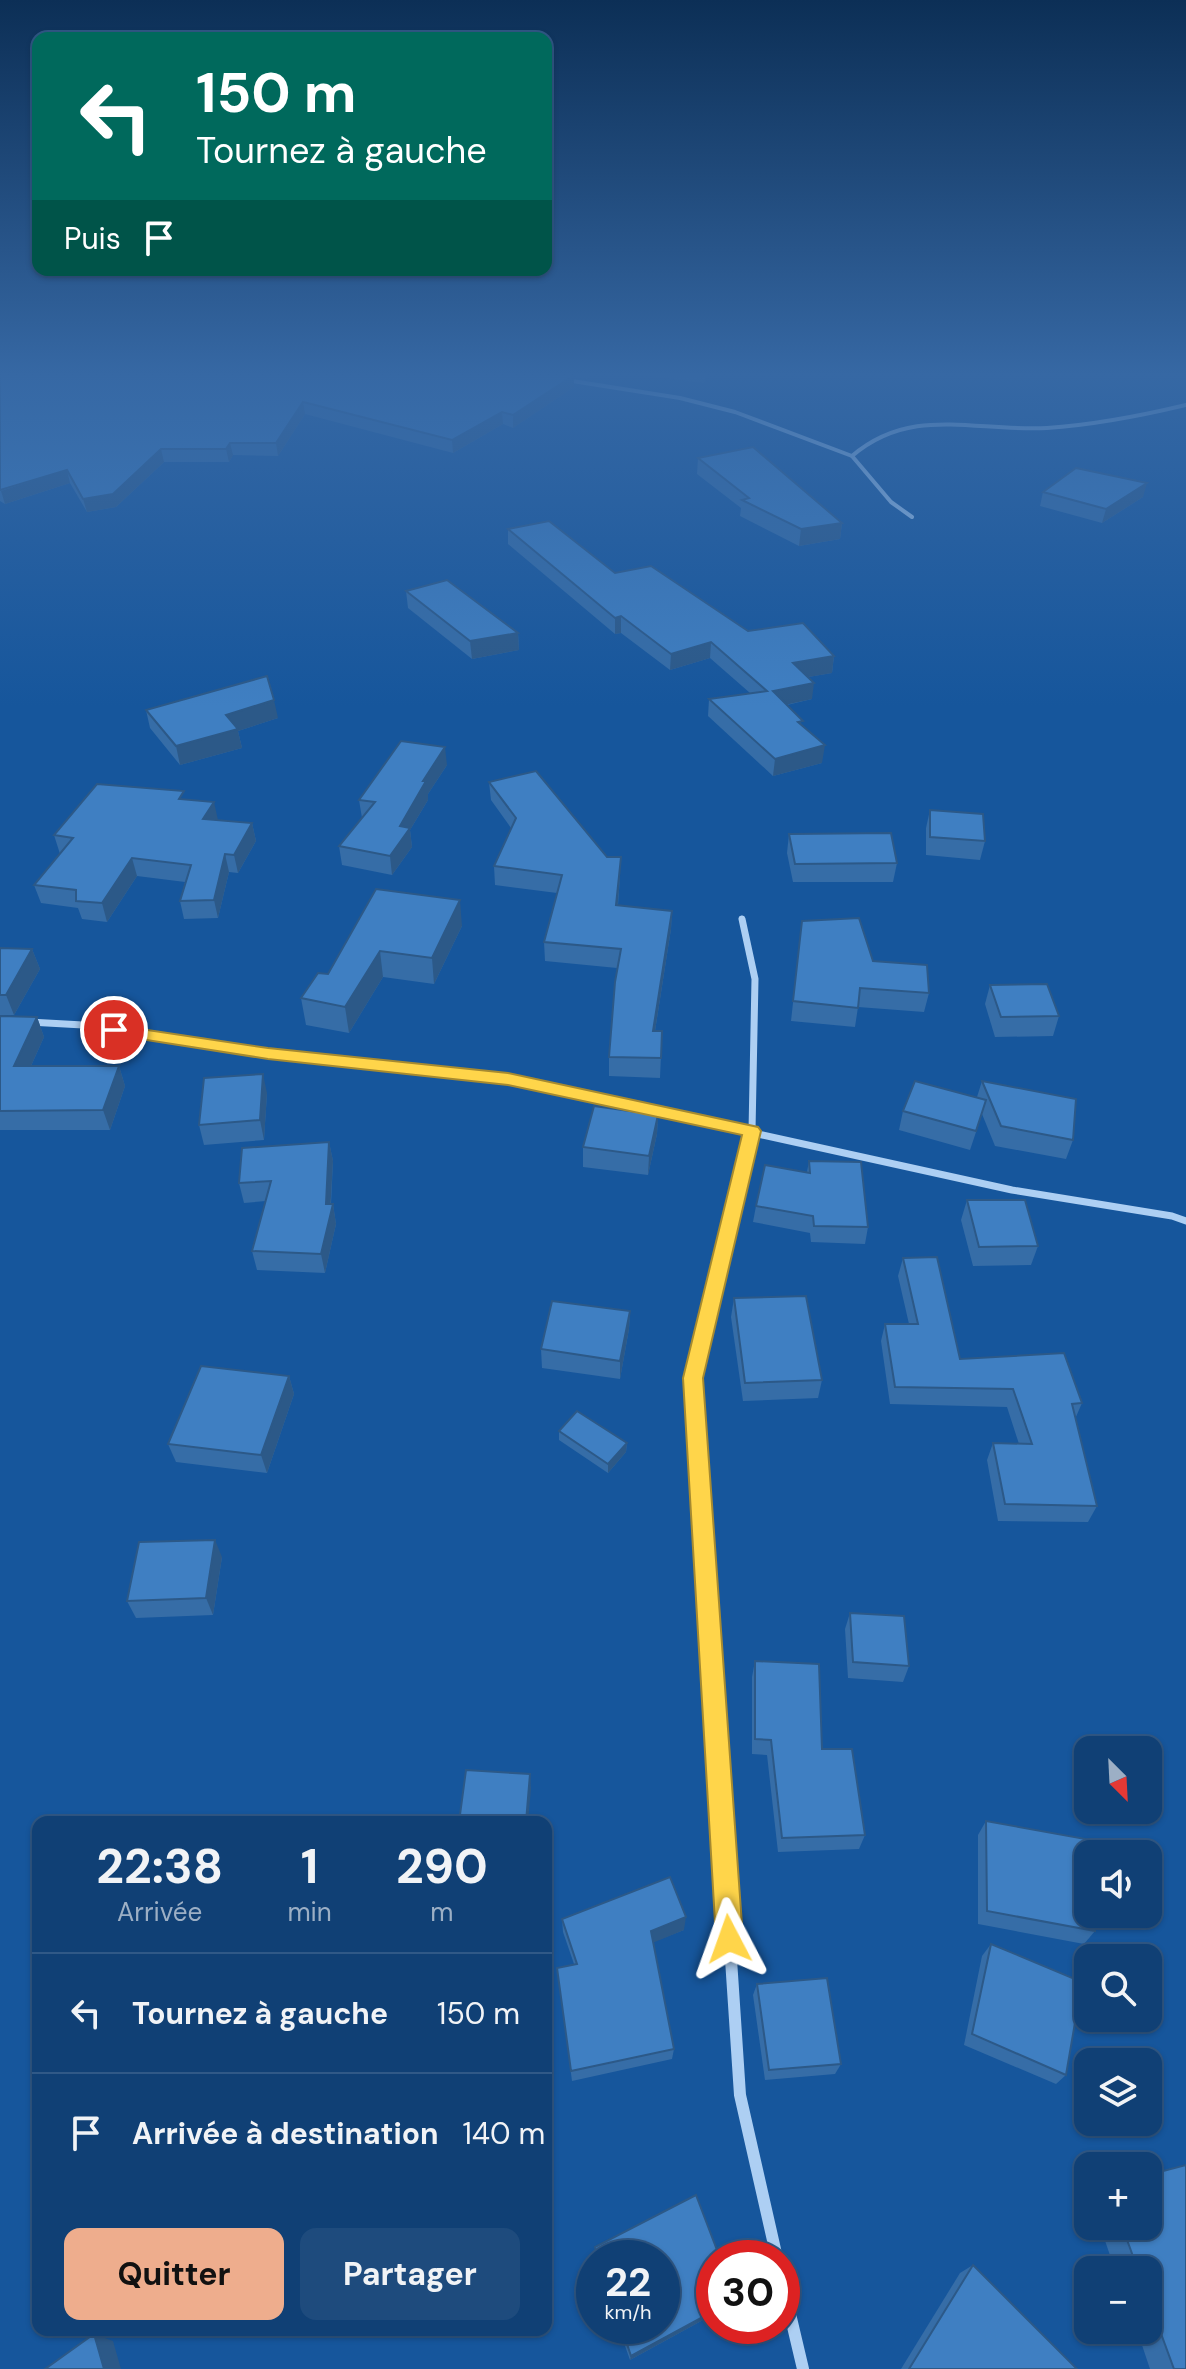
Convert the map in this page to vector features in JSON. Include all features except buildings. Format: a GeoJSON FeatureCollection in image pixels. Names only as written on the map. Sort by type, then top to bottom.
{"type":"FeatureCollection","features":[{"type":"Feature","properties":{"kind":"street"},"geometry":{"type":"LineString","coordinates":[[876,485],[891,502],[912,517]]}},
{"type":"Feature","properties":{"kind":"street"},"geometry":{"type":"LineString","coordinates":[[742,919],[755,979],[752,1131],[693,1378],[740,2095],[773,2240]]}},
{"type":"Feature","properties":{"kind":"street"},"geometry":{"type":"LineString","coordinates":[[14,1022],[83,1025],[268,1054],[508,1079],[1012,1190],[1172,1216],[1186,1221]]}},
{"type":"Feature","properties":{"kind":"street"},"geometry":{"type":"LineString","coordinates":[[797,2344],[803,2369]]}},
{"type":"Feature","properties":{"kind":"route"},"geometry":{"type":"LineString","coordinates":[[114,1030],[268,1054],[508,1079],[752,1131],[693,1378],[729,1939]]}}]}
